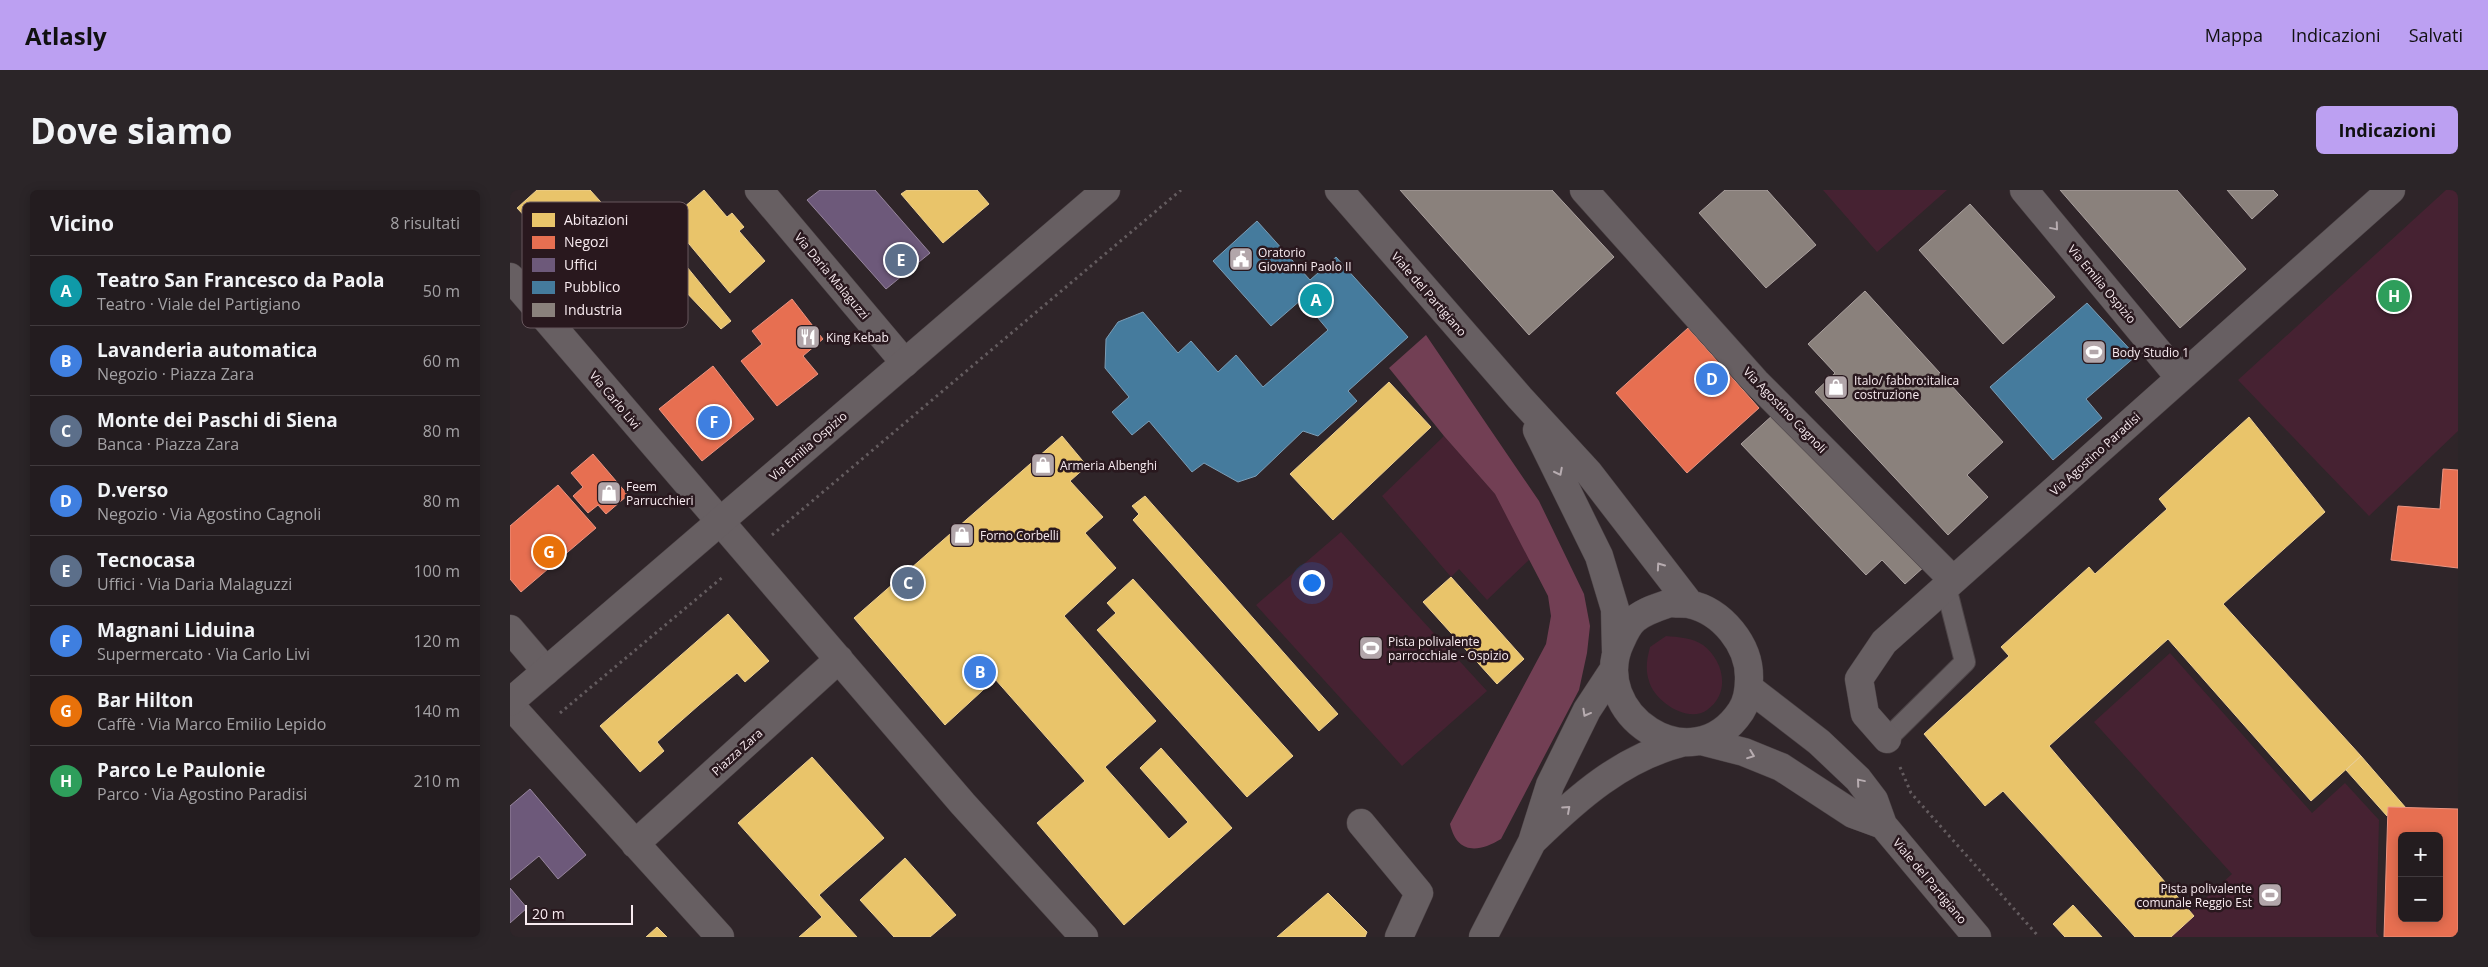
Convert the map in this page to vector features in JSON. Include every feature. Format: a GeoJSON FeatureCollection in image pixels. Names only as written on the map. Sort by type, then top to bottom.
{"type":"FeatureCollection","features":[{"type":"Feature","properties":{"kind":"street","name":"Via Daria Malaguzzi"},"geometry":{"type":"LineString","coordinates":[[759,190],[905,363]]}},
{"type":"Feature","properties":{"kind":"street","name":"Via Emilia Ospizio"},"geometry":{"type":"LineString","coordinates":[[510,704],[1106,190]]}},
{"type":"Feature","properties":{"kind":"street","name":"Viale del Partigiano"},"geometry":{"type":"LineString","coordinates":[[1339,190],[1520,398],[1589,472],[1690,604]]}},
{"type":"Feature","properties":{"kind":"street","name":"Via Agostino Cagnoli"},"geometry":{"type":"LineString","coordinates":[[1584,190],[1756,382],[1949,583]]}},
{"type":"Feature","properties":{"kind":"street","name":"Via Emilia Ospizio"},"geometry":{"type":"LineString","coordinates":[[2024,190],[2180,378]]}},
{"type":"Feature","properties":{"kind":"street","name":"Via Agostino Paradisi"},"geometry":{"type":"LineString","coordinates":[[1887,739],[1865,714],[1859,679],[1884,642],[2180,378],[2374,195]]}},
{"type":"Feature","properties":{"kind":"street","name":"Via Carlo Livi"},"geometry":{"type":"LineString","coordinates":[[510,277],[522,291]]}},
{"type":"Feature","properties":{"kind":"street","name":"Via Carlo Livi"},"geometry":{"type":"LineString","coordinates":[[554,328],[962,804],[1084,937]]}},
{"type":"Feature","properties":{"kind":"street","name":"Viale del Partigiano"},"geometry":{"type":"LineString","coordinates":[[1520,398],[1599,556],[1615,609],[1614,662],[1618,694],[1628,711],[1643,726],[1660,736],[1744,752],[1781,767],[1854,814],[1883,825]]}},
{"type":"Feature","properties":{"kind":"street","name":"Viale del Partigiano"},"geometry":{"type":"LineString","coordinates":[[1483,937],[1532,842],[1550,785],[1635,619],[1652,609],[1670,603],[1690,604],[1711,614],[1728,627],[1742,645],[1749,666],[1749,688],[1744,707],[1734,722],[1721,733],[1693,742],[1656,749],[1604,778],[1568,806],[1532,842]]}},
{"type":"Feature","properties":{"kind":"street"},"geometry":{"type":"LineString","coordinates":[[510,629],[546,671]]}},
{"type":"Feature","properties":{"kind":"street","name":"Piazza Zara"},"geometry":{"type":"LineString","coordinates":[[635,844],[839,659]]}},
{"type":"Feature","properties":{"kind":"street","name":"Viale del Partigiano"},"geometry":{"type":"LineString","coordinates":[[1749,688],[1819,742],[1858,779],[1874,800],[1883,825],[1977,937]]}},
{"type":"Feature","properties":{"kind":"street"},"geometry":{"type":"LineString","coordinates":[[510,704],[535,734],[720,937]]}},
{"type":"Feature","properties":{"kind":"street"},"geometry":{"type":"LineString","coordinates":[[1361,822],[1419,893],[1399,937]]}},
{"type":"Feature","properties":{"kind":"lane"},"geometry":{"type":"LineString","coordinates":[[1887,739],[1965,662],[1949,583]]}},
{"type":"Feature","properties":{"kind":"path"},"geometry":{"type":"LineString","coordinates":[[535,734],[1181,190]]}},
{"type":"Feature","properties":{"kind":"path"},"geometry":{"type":"LineString","coordinates":[[1887,739],[1911,793],[2039,937]]}},
{"type":"Feature","properties":{"kind":"shaded area"},"geometry":{"type":"Polygon","coordinates":[[[1823,190],[1947,190],[1877,252],[1823,190]]]}},
{"type":"Feature","properties":{"kind":"shaded area"},"geometry":{"type":"Polygon","coordinates":[[[2446,190],[2458,190],[2458,431],[2369,516],[2238,380],[2446,190]]]}},
{"type":"Feature","properties":{"kind":"shaded area"},"geometry":{"type":"Polygon","coordinates":[[[1426,335],[1539,501],[1584,594],[1590,626],[1587,653],[1579,690],[1501,839],[1484,847],[1477,848],[1463,846],[1453,834],[1450,824],[1546,644],[1551,616],[1548,596],[1495,494],[1444,436],[1389,368],[1426,335]]]}},
{"type":"Feature","properties":{"kind":"shaded area"},"geometry":{"type":"Polygon","coordinates":[[[1444,436],[1495,494],[1530,559],[1487,600],[1459,569],[1451,577],[1382,496],[1444,436]]]}},
{"type":"Feature","properties":{"kind":"shaded area","name":"Pista polivalente parrocchiale - Ospizio"},"geometry":{"type":"Polygon","coordinates":[[[1341,532],[1487,691],[1402,766],[1256,605],[1341,532]]]}},
{"type":"Feature","properties":{"kind":"shaded area"},"geometry":{"type":"Polygon","coordinates":[[[1666,636],[1685,638],[1703,645],[1716,660],[1720,668],[1722,686],[1719,695],[1715,703],[1699,714],[1682,712],[1673,708],[1665,703],[1652,689],[1647,668],[1650,647],[1666,636]]]}},
{"type":"Feature","properties":{"kind":"shaded area"},"geometry":{"type":"Polygon","coordinates":[[[2170,653],[2312,813],[2345,783],[2379,820],[2376,933],[2379,937],[2163,937],[2232,874],[2094,722],[2170,653]]]}},
{"type":"Feature","properties":{"kind":"building: Abitazioni"},"geometry":{"type":"Polygon","coordinates":[[[537,190],[590,190],[601,202],[524,202],[537,190]]]}},
{"type":"Feature","properties":{"kind":"building: Abitazioni"},"geometry":{"type":"Polygon","coordinates":[[[704,190],[727,217],[732,213],[744,227],[739,231],[765,261],[730,293],[688,243],[688,204],[704,190]]]}},
{"type":"Feature","properties":{"kind":"building: Abitazioni"},"geometry":{"type":"Polygon","coordinates":[[[907,190],[977,190],[989,204],[943,243],[901,194],[907,190]]]}},
{"type":"Feature","properties":{"kind":"building: Abitazioni"},"geometry":{"type":"Polygon","coordinates":[[[522,204],[522,213],[517,208],[522,204]]]}},
{"type":"Feature","properties":{"kind":"building: Abitazioni"},"geometry":{"type":"Polygon","coordinates":[[[688,268],[731,321],[721,329],[688,294],[688,268]]]}},
{"type":"Feature","properties":{"kind":"building: Abitazioni"},"geometry":{"type":"Polygon","coordinates":[[[1389,382],[1431,427],[1333,520],[1290,474],[1389,382]]]}},
{"type":"Feature","properties":{"kind":"building: Abitazioni"},"geometry":{"type":"Polygon","coordinates":[[[2249,417],[2325,512],[2223,604],[2361,756],[2311,801],[2168,639],[2049,746],[2194,916],[2171,937],[2135,937],[2003,791],[1985,806],[1924,734],[2009,656],[2001,647],[2089,567],[2095,574],[2167,509],[2159,499],[2249,417]]]}},
{"type":"Feature","properties":{"kind":"building: Abitazioni"},"geometry":{"type":"Polygon","coordinates":[[[1062,436],[1087,466],[1070,481],[1103,517],[1085,533],[1116,568],[1064,616],[1156,721],[1105,767],[1169,839],[1188,822],[1140,768],[1161,748],[1232,828],[1124,925],[1037,823],[1085,781],[995,679],[945,725],[854,618],[1062,436]]]}},
{"type":"Feature","properties":{"kind":"building: Abitazioni"},"geometry":{"type":"Polygon","coordinates":[[[1145,496],[1338,714],[1319,731],[1133,520],[1139,514],[1132,506],[1145,496]]]}},
{"type":"Feature","properties":{"kind":"building: Abitazioni"},"geometry":{"type":"Polygon","coordinates":[[[1451,577],[1524,659],[1497,684],[1423,602],[1451,577]]]}},
{"type":"Feature","properties":{"kind":"building: Abitazioni"},"geometry":{"type":"Polygon","coordinates":[[[1133,579],[1293,756],[1247,797],[1097,630],[1116,613],[1107,603],[1133,579]]]}},
{"type":"Feature","properties":{"kind":"building: Abitazioni"},"geometry":{"type":"Polygon","coordinates":[[[728,614],[769,661],[745,682],[737,673],[699,705],[657,742],[664,751],[640,772],[600,726],[728,614]]]}},
{"type":"Feature","properties":{"kind":"building: Abitazioni"},"geometry":{"type":"Polygon","coordinates":[[[2361,756],[2406,808],[2388,807],[2387,816],[2346,770],[2361,756]]]}},
{"type":"Feature","properties":{"kind":"building: Abitazioni"},"geometry":{"type":"Polygon","coordinates":[[[812,757],[884,838],[819,895],[857,937],[799,937],[822,917],[738,823],[812,757]]]}},
{"type":"Feature","properties":{"kind":"building: Abitazioni"},"geometry":{"type":"Polygon","coordinates":[[[905,858],[956,915],[930,937],[894,937],[860,900],[905,858]]]}},
{"type":"Feature","properties":{"kind":"building: Abitazioni"},"geometry":{"type":"Polygon","coordinates":[[[1328,893],[1367,932],[1365,937],[1277,937],[1328,893]]]}},
{"type":"Feature","properties":{"kind":"building: Abitazioni"},"geometry":{"type":"Polygon","coordinates":[[[2073,905],[2102,937],[2065,937],[2053,924],[2073,905]]]}},
{"type":"Feature","properties":{"kind":"building: Abitazioni"},"geometry":{"type":"Polygon","coordinates":[[[657,927],[667,937],[646,937],[657,927]]]}},
{"type":"Feature","properties":{"kind":"building: Negozi"},"geometry":{"type":"Polygon","coordinates":[[[792,299],[823,339],[803,356],[818,374],[777,406],[741,361],[762,344],[752,331],[792,299]]]}},
{"type":"Feature","properties":{"kind":"building: Negozi"},"geometry":{"type":"Polygon","coordinates":[[[1688,328],[1759,408],[1687,473],[1616,393],[1688,328]]]}},
{"type":"Feature","properties":{"kind":"building: Negozi"},"geometry":{"type":"Polygon","coordinates":[[[713,366],[754,419],[702,461],[659,409],[713,366]]]}},
{"type":"Feature","properties":{"kind":"building: Negozi"},"geometry":{"type":"Polygon","coordinates":[[[593,454],[628,495],[606,514],[598,505],[588,513],[573,496],[583,487],[571,473],[593,454]]]}},
{"type":"Feature","properties":{"kind":"building: Negozi"},"geometry":{"type":"Polygon","coordinates":[[[2443,469],[2458,470],[2458,568],[2391,560],[2398,506],[2440,509],[2443,469]]]}},
{"type":"Feature","properties":{"kind":"building: Negozi"},"geometry":{"type":"Polygon","coordinates":[[[558,485],[596,528],[521,592],[510,579],[510,526],[558,485]]]}},
{"type":"Feature","properties":{"kind":"building: Negozi"},"geometry":{"type":"Polygon","coordinates":[[[2388,807],[2458,809],[2458,937],[2384,937],[2388,807]]]}},
{"type":"Feature","properties":{"kind":"building: Uffici"},"geometry":{"type":"Polygon","coordinates":[[[820,190],[875,190],[930,253],[886,289],[807,200],[820,190]]]}},
{"type":"Feature","properties":{"kind":"building: Uffici"},"geometry":{"type":"Polygon","coordinates":[[[530,789],[586,855],[558,879],[539,856],[510,880],[510,806],[530,789]]]}},
{"type":"Feature","properties":{"kind":"building: Uffici"},"geometry":{"type":"Polygon","coordinates":[[[510,888],[527,908],[510,923],[510,888]]]}},
{"type":"Feature","properties":{"kind":"building: Pubblico"},"geometry":{"type":"Polygon","coordinates":[[[1257,221],[1310,280],[1336,257],[1408,337],[1348,391],[1357,401],[1318,436],[1303,431],[1256,476],[1238,482],[1204,463],[1192,472],[1149,421],[1132,435],[1112,412],[1129,397],[1105,368],[1106,339],[1118,322],[1143,312],[1178,353],[1191,341],[1218,372],[1236,355],[1263,387],[1328,330],[1302,299],[1271,326],[1213,261],[1257,221]]]}},
{"type":"Feature","properties":{"kind":"building: Pubblico"},"geometry":{"type":"Polygon","coordinates":[[[2087,303],[2136,356],[2086,399],[2102,418],[2053,460],[1990,387],[2087,303]]]}},
{"type":"Feature","properties":{"kind":"building: Industria"},"geometry":{"type":"Polygon","coordinates":[[[1400,190],[1552,190],[1614,257],[1529,335],[1400,190]]]}},
{"type":"Feature","properties":{"kind":"building: Industria"},"geometry":{"type":"Polygon","coordinates":[[[1725,190],[1767,190],[1816,245],[1766,288],[1699,213],[1725,190]]]}},
{"type":"Feature","properties":{"kind":"building: Industria"},"geometry":{"type":"Polygon","coordinates":[[[2060,190],[2177,190],[2246,269],[2180,328],[2060,190]]]}},
{"type":"Feature","properties":{"kind":"building: Industria"},"geometry":{"type":"Polygon","coordinates":[[[2227,190],[2273,190],[2278,195],[2252,219],[2227,190]]]}},
{"type":"Feature","properties":{"kind":"building: Industria"},"geometry":{"type":"Polygon","coordinates":[[[1970,204],[2055,297],[2003,344],[1919,250],[1970,204]]]}},
{"type":"Feature","properties":{"kind":"building: Industria"},"geometry":{"type":"Polygon","coordinates":[[[1865,291],[2003,442],[1967,475],[1988,497],[1948,535],[1815,392],[1835,373],[1808,344],[1865,291]]]}},
{"type":"Feature","properties":{"kind":"building: Industria"},"geometry":{"type":"Polygon","coordinates":[[[1774,414],[1925,566],[1905,584],[1882,560],[1866,575],[1741,444],[1774,414]]]}},
{"type":"Feature","properties":{"kind":"place","name":"Oratorio Giovanni Paolo II"},"geometry":{"type":"Point","coordinates":[1241,259]}},
{"type":"Feature","properties":{"kind":"place","name":"Tecnocasa"},"geometry":{"type":"Point","coordinates":[901,260]}},
{"type":"Feature","properties":{"kind":"place","name":"Parco Le Paulonie"},"geometry":{"type":"Point","coordinates":[2394,296]}},
{"type":"Feature","properties":{"kind":"place","name":"Teatro San Francesco da Paola"},"geometry":{"type":"Point","coordinates":[1316,300]}},
{"type":"Feature","properties":{"kind":"place","name":"King Kebab"},"geometry":{"type":"Point","coordinates":[808,337]}},
{"type":"Feature","properties":{"kind":"place","name":"Body Studio 1"},"geometry":{"type":"Point","coordinates":[2094,352]}},
{"type":"Feature","properties":{"kind":"place","name":"D.verso"},"geometry":{"type":"Point","coordinates":[1712,379]}},
{"type":"Feature","properties":{"kind":"place","name":"Italo/ fabbro:italica costruzione"},"geometry":{"type":"Point","coordinates":[1836,387]}},
{"type":"Feature","properties":{"kind":"place","name":"Magnani Liduina"},"geometry":{"type":"Point","coordinates":[714,422]}},
{"type":"Feature","properties":{"kind":"place","name":"Armeria Albenghi"},"geometry":{"type":"Point","coordinates":[1043,465]}},
{"type":"Feature","properties":{"kind":"place","name":"Feem Parrucchieri"},"geometry":{"type":"Point","coordinates":[609,493]}},
{"type":"Feature","properties":{"kind":"place","name":"Forno Corbelli"},"geometry":{"type":"Point","coordinates":[962,535]}},
{"type":"Feature","properties":{"kind":"place","name":"Bar Hilton"},"geometry":{"type":"Point","coordinates":[549,552]}},
{"type":"Feature","properties":{"kind":"place","name":"Monte dei Paschi di Siena"},"geometry":{"type":"Point","coordinates":[908,583]}},
{"type":"Feature","properties":{"kind":"place","name":"Pista polivalente parrocchiale - Ospizio"},"geometry":{"type":"Point","coordinates":[1371,648]}},
{"type":"Feature","properties":{"kind":"place","name":"Lavanderia automatica"},"geometry":{"type":"Point","coordinates":[980,672]}},
{"type":"Feature","properties":{"kind":"place","name":"Pista polivalente comunale Reggio Est"},"geometry":{"type":"Point","coordinates":[2270,895]}}]}
